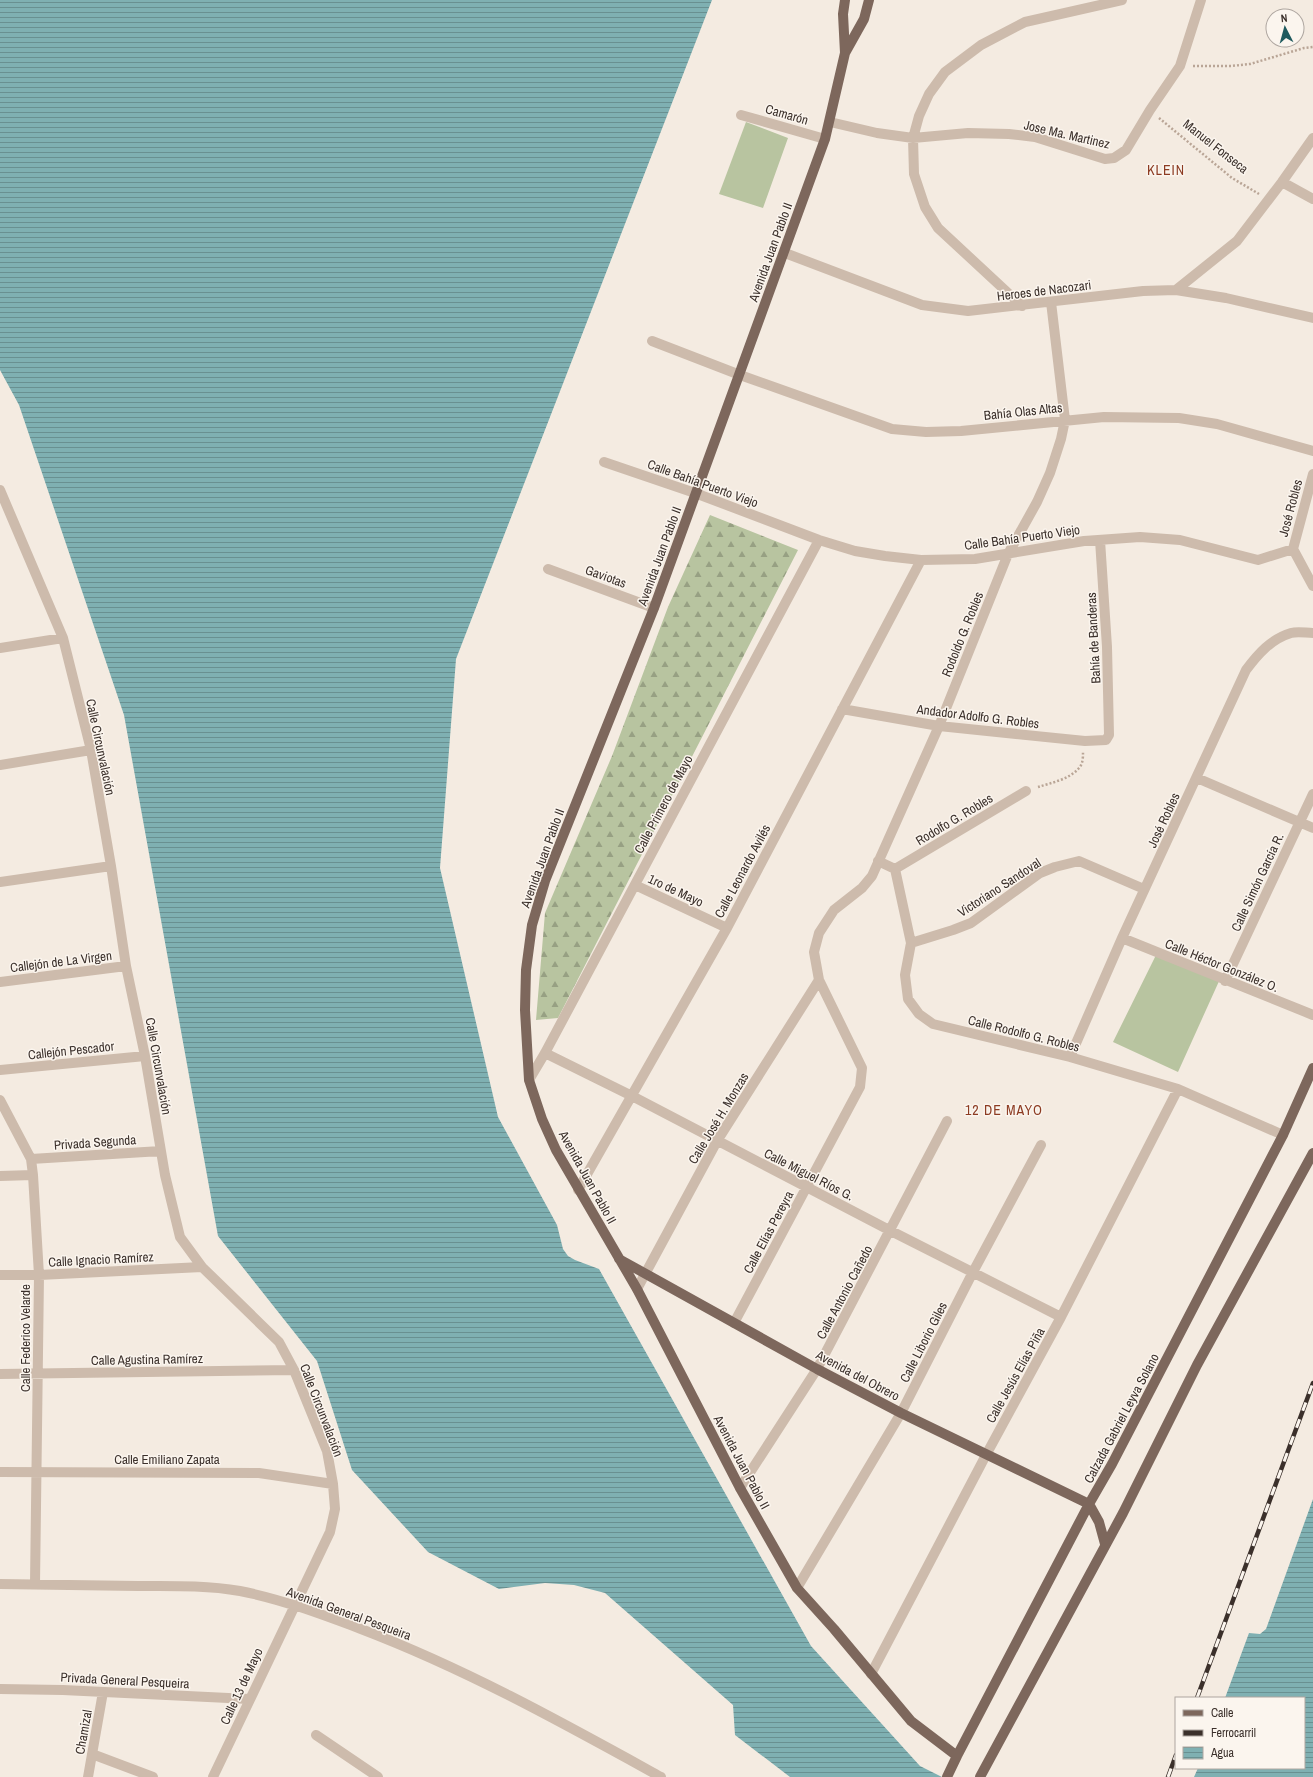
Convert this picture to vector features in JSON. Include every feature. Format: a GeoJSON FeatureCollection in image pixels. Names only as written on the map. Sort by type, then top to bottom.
{"type":"FeatureCollection","features":[{"type":"Feature","properties":{"kind":"main road","name":"Avenida Juan Pablo II"},"geometry":{"type":"LineString","coordinates":[[846,0],[843,14],[845,53],[825,139],[785,253],[695,493],[654,608],[545,881],[532,925],[526,970],[525,1010],[529,1080],[542,1119],[556,1150],[637,1289],[740,1488],[797,1588],[912,1721],[956,1756]]}},
{"type":"Feature","properties":{"kind":"main road","name":"Avenida Juan Pablo II"},"geometry":{"type":"LineString","coordinates":[[845,53],[864,19],[868,0]]}},
{"type":"Feature","properties":{"kind":"main road","name":"Calzada Gabriel Leyva Solano"},"geometry":{"type":"LineString","coordinates":[[947,1777],[956,1756],[1089,1504],[1112,1464],[1283,1135],[1313,1068]]}},
{"type":"Feature","properties":{"kind":"main road"},"geometry":{"type":"LineString","coordinates":[[980,1777],[1104,1544],[1123,1513],[1197,1365],[1313,1153]]}},
{"type":"Feature","properties":{"kind":"main road","name":"Avenida del Obrero"},"geometry":{"type":"LineString","coordinates":[[619,1259],[817,1369],[901,1413],[1089,1504]]}},
{"type":"Feature","properties":{"kind":"main road"},"geometry":{"type":"LineString","coordinates":[[1089,1504],[1099,1522],[1104,1544]]}},
{"type":"Feature","properties":{"kind":"street"},"geometry":{"type":"LineString","coordinates":[[1022,306],[938,228],[925,207],[914,174],[913,138],[919,116],[929,94],[945,72],[981,45],[1025,22],[1122,0]]}},
{"type":"Feature","properties":{"kind":"street","name":"Jose Ma. Martinez"},"geometry":{"type":"LineString","coordinates":[[830,122],[877,134],[913,138],[968,133],[1009,134],[1035,137],[1105,159],[1114,158],[1126,150],[1150,110],[1180,66],[1201,0]]}},
{"type":"Feature","properties":{"kind":"street","name":"Camarón"},"geometry":{"type":"LineString","coordinates":[[741,115],[825,139]]}},
{"type":"Feature","properties":{"kind":"street"},"geometry":{"type":"LineString","coordinates":[[1176,290],[1237,241],[1313,138]]}},
{"type":"Feature","properties":{"kind":"street"},"geometry":{"type":"LineString","coordinates":[[1282,182],[1313,199]]}},
{"type":"Feature","properties":{"kind":"street","name":"Heroes de Nacozari"},"geometry":{"type":"LineString","coordinates":[[785,253],[922,305],[968,312],[1136,292],[1176,290],[1226,298],[1313,318]]}},
{"type":"Feature","properties":{"kind":"street","name":"Rodoldo G. Robles"},"geometry":{"type":"LineString","coordinates":[[819,980],[814,952],[819,933],[834,910],[862,888],[872,876],[939,726],[1008,554],[1037,502],[1050,473],[1061,440],[1065,420],[1051,302]]}},
{"type":"Feature","properties":{"kind":"street","name":"Bahía Olas Altas"},"geometry":{"type":"LineString","coordinates":[[652,341],[740,375],[892,429],[926,432],[961,431],[1104,417],[1179,418],[1217,424],[1313,452]]}},
{"type":"Feature","properties":{"kind":"street","name":"Calle Bahía Puerto Viejo"},"geometry":{"type":"LineString","coordinates":[[604,462],[695,493],[819,540],[855,551],[885,556],[921,560],[975,559],[1048,546],[1140,537],[1180,540],[1258,560],[1293,549]]}},
{"type":"Feature","properties":{"kind":"street","name":"José Robles"},"geometry":{"type":"LineString","coordinates":[[1293,549],[1313,474]]}},
{"type":"Feature","properties":{"kind":"street","name":"Calle Circunvalación"},"geometry":{"type":"LineString","coordinates":[[0,490],[63,638],[91,750],[126,966],[145,1056],[161,1151],[180,1236],[202,1267],[279,1342],[294,1370],[327,1451],[333,1484],[335,1509],[330,1532],[294,1606]]}},
{"type":"Feature","properties":{"kind":"street","name":"Calle Primero de Mayo"},"geometry":{"type":"LineString","coordinates":[[529,1080],[545,1053],[819,540]]}},
{"type":"Feature","properties":{"kind":"street","name":"Bahía de Banderas"},"geometry":{"type":"LineString","coordinates":[[1100,540],[1108,647],[1109,735]]}},
{"type":"Feature","properties":{"kind":"street"},"geometry":{"type":"LineString","coordinates":[[1293,549],[1313,586]]}},
{"type":"Feature","properties":{"kind":"street","name":"Calle Leonardo Avilés"},"geometry":{"type":"LineString","coordinates":[[578,1190],[727,928],[921,560]]}},
{"type":"Feature","properties":{"kind":"street","name":"Gaviotas"},"geometry":{"type":"LineString","coordinates":[[548,569],[654,608]]}},
{"type":"Feature","properties":{"kind":"street","name":"José Robles"},"geometry":{"type":"LineString","coordinates":[[1070,1057],[1144,889],[1246,670],[1257,655],[1273,641],[1292,632],[1313,633]]}},
{"type":"Feature","properties":{"kind":"street"},"geometry":{"type":"LineString","coordinates":[[0,648],[63,638]]}},
{"type":"Feature","properties":{"kind":"street","name":"Andador Adolfo G. Robles"},"geometry":{"type":"LineString","coordinates":[[842,710],[939,726],[1085,741],[1106,740],[1109,735]]}},
{"type":"Feature","properties":{"kind":"street"},"geometry":{"type":"LineString","coordinates":[[0,765],[91,750]]}},
{"type":"Feature","properties":{"kind":"street"},"geometry":{"type":"LineString","coordinates":[[1197,778],[1313,828]]}},
{"type":"Feature","properties":{"kind":"street","name":"Rodolfo G. Robles"},"geometry":{"type":"LineString","coordinates":[[895,869],[1026,790]]}},
{"type":"Feature","properties":{"kind":"street","name":"Calle Simón García R."},"geometry":{"type":"LineString","coordinates":[[1225,981],[1313,794]]}},
{"type":"Feature","properties":{"kind":"street"},"geometry":{"type":"LineString","coordinates":[[878,861],[895,869]]}},
{"type":"Feature","properties":{"kind":"street","name":"Victoriano Sandoval"},"geometry":{"type":"LineString","coordinates":[[911,943],[971,923],[1040,873],[1061,865],[1079,861],[1144,889]]}},
{"type":"Feature","properties":{"kind":"street"},"geometry":{"type":"LineString","coordinates":[[0,882],[111,866]]}},
{"type":"Feature","properties":{"kind":"street","name":"Calle Rodolfo G. Robles"},"geometry":{"type":"LineString","coordinates":[[895,869],[911,943],[905,975],[908,998],[919,1014],[933,1024],[1070,1057],[1178,1089],[1283,1135]]}},
{"type":"Feature","properties":{"kind":"street","name":"1ro de Mayo"},"geometry":{"type":"LineString","coordinates":[[635,885],[727,928]]}},
{"type":"Feature","properties":{"kind":"street","name":"Calle Héctor González O."},"geometry":{"type":"LineString","coordinates":[[1122,938],[1225,981],[1313,1015]]}},
{"type":"Feature","properties":{"kind":"street","name":"Callejón de La Virgen"},"geometry":{"type":"LineString","coordinates":[[0,982],[126,966]]}},
{"type":"Feature","properties":{"kind":"street","name":"Calle José H. Monzas"},"geometry":{"type":"LineString","coordinates":[[637,1289],[717,1141],[819,980]]}},
{"type":"Feature","properties":{"kind":"street","name":"Calle Elías Pereyra"},"geometry":{"type":"LineString","coordinates":[[734,1323],[860,1087],[862,1068],[819,980]]}},
{"type":"Feature","properties":{"kind":"street","name":"Calle Miguel Ríos G."},"geometry":{"type":"LineString","coordinates":[[545,1053],[632,1096],[807,1186],[890,1231],[1061,1318]]}},
{"type":"Feature","properties":{"kind":"street","name":"Callejón Pescador"},"geometry":{"type":"LineString","coordinates":[[0,1070],[145,1056]]}},
{"type":"Feature","properties":{"kind":"street","name":"Calle Jesús Elías Piña"},"geometry":{"type":"LineString","coordinates":[[871,1674],[986,1454],[1061,1318],[1178,1089]]}},
{"type":"Feature","properties":{"kind":"street","name":"Calle Federico Velarde"},"geometry":{"type":"LineString","coordinates":[[0,1101],[31,1159],[33,1175],[39,1275],[35,1584]]}},
{"type":"Feature","properties":{"kind":"street","name":"Calle Antonio Cañedo"},"geometry":{"type":"LineString","coordinates":[[740,1488],[817,1369],[947,1121]]}},
{"type":"Feature","properties":{"kind":"street","name":"Calle Liborio Giles"},"geometry":{"type":"LineString","coordinates":[[797,1588],[901,1413],[973,1272],[1041,1146]]}},
{"type":"Feature","properties":{"kind":"street","name":"Privada Segunda"},"geometry":{"type":"LineString","coordinates":[[31,1159],[161,1151]]}},
{"type":"Feature","properties":{"kind":"street"},"geometry":{"type":"LineString","coordinates":[[0,1176],[33,1175]]}},
{"type":"Feature","properties":{"kind":"street","name":"Calle Ignacio Ramírez"},"geometry":{"type":"LineString","coordinates":[[0,1275],[39,1275],[202,1267]]}},
{"type":"Feature","properties":{"kind":"street","name":"Calle Agustina Ramírez"},"geometry":{"type":"LineString","coordinates":[[0,1374],[294,1370]]}},
{"type":"Feature","properties":{"kind":"street","name":"Calle Emiliano Zapata"},"geometry":{"type":"LineString","coordinates":[[0,1472],[259,1473],[333,1484]]}},
{"type":"Feature","properties":{"kind":"street","name":"Avenida General Pesqueira"},"geometry":{"type":"LineString","coordinates":[[0,1584],[198,1587],[239,1591],[294,1606],[323,1615],[397,1643],[472,1676],[528,1704],[661,1777]]}},
{"type":"Feature","properties":{"kind":"street","name":"Calle 13 de Mayo"},"geometry":{"type":"LineString","coordinates":[[217,1775],[249,1699],[294,1606]]}},
{"type":"Feature","properties":{"kind":"street","name":"Privada General Pesqueira"},"geometry":{"type":"LineString","coordinates":[[0,1689],[249,1699]]}},
{"type":"Feature","properties":{"kind":"street","name":"Chamizal"},"geometry":{"type":"LineString","coordinates":[[88,1777],[103,1692]]}},
{"type":"Feature","properties":{"kind":"street"},"geometry":{"type":"LineString","coordinates":[[316,1735],[378,1777]]}},
{"type":"Feature","properties":{"kind":"street"},"geometry":{"type":"LineString","coordinates":[[92,1754],[153,1777]]}},
{"type":"Feature","properties":{"kind":"path"},"geometry":{"type":"LineString","coordinates":[[1180,66],[1231,66],[1250,64],[1304,48],[1313,47]]}},
{"type":"Feature","properties":{"kind":"path","name":"Manuel Fonseca"},"geometry":{"type":"LineString","coordinates":[[1150,110],[1232,178],[1268,199]]}},
{"type":"Feature","properties":{"kind":"path"},"geometry":{"type":"LineString","coordinates":[[1026,790],[1059,780],[1079,768],[1082,764],[1085,741]]}},
{"type":"Feature","properties":{"kind":"green space"},"geometry":{"type":"Polygon","coordinates":[[[746,122],[788,138],[763,208],[719,194],[746,122]]]}},
{"type":"Feature","properties":{"kind":"green space"},"geometry":{"type":"Polygon","coordinates":[[[710,515],[798,550],[558,1018],[536,1020],[545,913],[612,756],[668,607],[710,515]]]}},
{"type":"Feature","properties":{"kind":"green space"},"geometry":{"type":"Polygon","coordinates":[[[1157,953],[1220,979],[1178,1072],[1113,1042],[1157,953]]]}},
{"type":"Feature","properties":{"kind":"water"},"geometry":{"type":"Polygon","coordinates":[[[0,0],[712,0],[456,659],[440,868],[498,1117],[557,1225],[563,1249],[568,1256],[575,1260],[599,1269],[811,1646],[920,1766],[942,1777],[790,1777],[735,1735],[733,1705],[605,1593],[574,1585],[545,1583],[499,1589],[428,1552],[352,1470],[317,1361],[218,1236],[124,715],[19,405],[0,370],[0,0]]]}},
{"type":"Feature","properties":{"kind":"water"},"geometry":{"type":"Polygon","coordinates":[[[1313,1499],[1313,1777],[1194,1777],[1198,1769],[1305,1769],[1305,1697],[1225,1697],[1249,1633],[1260,1634],[1266,1629],[1313,1499]]]}},
{"type":"Feature","properties":{"kind":"railway"},"geometry":{"type":"LineString","coordinates":[[1197,1697],[1313,1383]]}},
{"type":"Feature","properties":{"kind":"railway"},"geometry":{"type":"LineString","coordinates":[[1168,1777],[1175,1758]]}},
{"type":"Feature","properties":{"kind":"district","name":"KLEIN"},"geometry":{"type":"Point","coordinates":[1166,170]}},
{"type":"Feature","properties":{"kind":"district","name":"12 DE MAYO"},"geometry":{"type":"Point","coordinates":[1004,1110]}}]}
